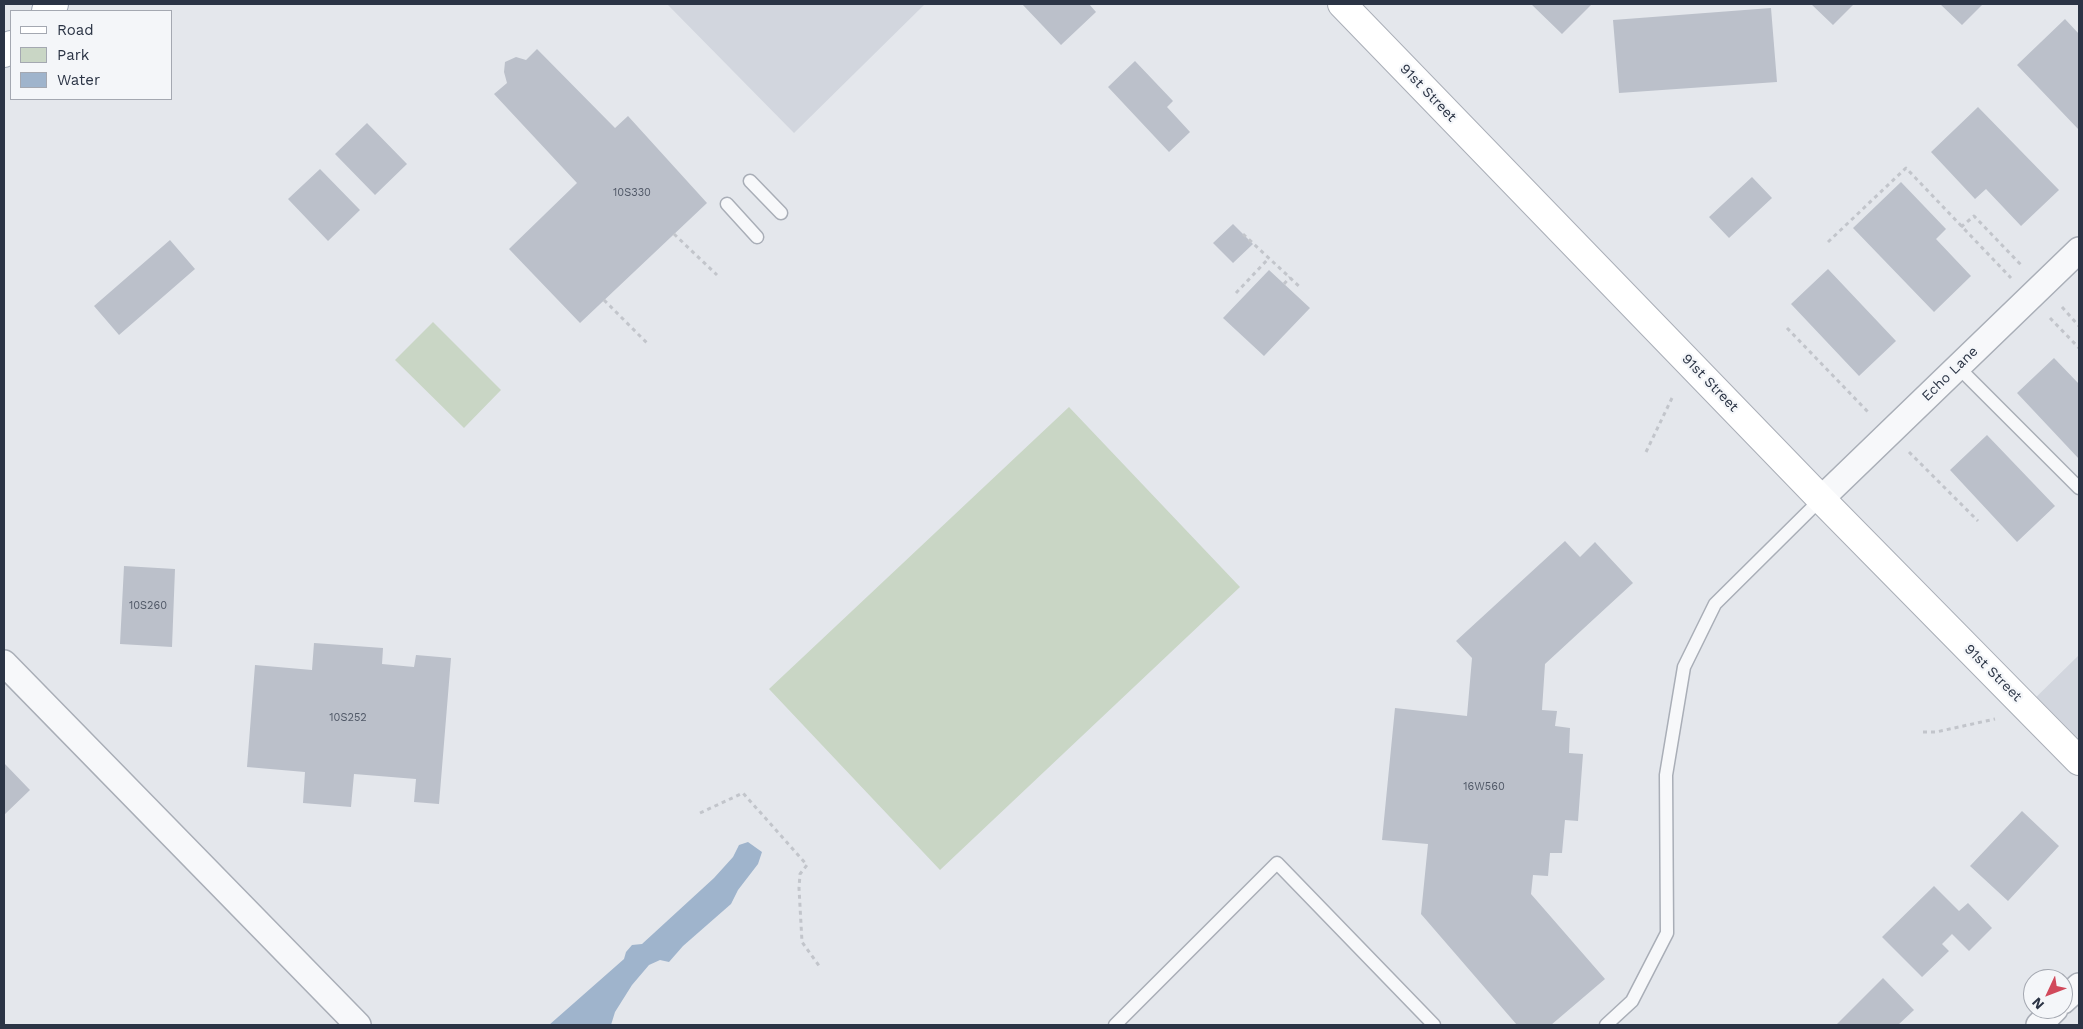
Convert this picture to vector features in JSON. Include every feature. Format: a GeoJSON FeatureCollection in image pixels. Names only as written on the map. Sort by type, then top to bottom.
{"type":"FeatureCollection","features":[{"type":"Feature","properties":{"kind":"main road","name":"91st Street"},"geometry":{"type":"LineString","coordinates":[[1342,4],[1821,499],[2079,761]]}},
{"type":"Feature","properties":{"kind":"street","name":"Echo Lane"},"geometry":{"type":"LineString","coordinates":[[1821,499],[2079,250]]}},
{"type":"Feature","properties":{"kind":"street"},"geometry":{"type":"LineString","coordinates":[[4,663],[358,1025]]}},
{"type":"Feature","properties":{"kind":"lane"},"geometry":{"type":"LineString","coordinates":[[750,181],[781,213]]}},
{"type":"Feature","properties":{"kind":"lane"},"geometry":{"type":"LineString","coordinates":[[727,204],[757,237]]}},
{"type":"Feature","properties":{"kind":"lane"},"geometry":{"type":"LineString","coordinates":[[1958,367],[2079,488]]}},
{"type":"Feature","properties":{"kind":"lane"},"geometry":{"type":"LineString","coordinates":[[1606,1025],[1632,1001],[1667,934],[1666,775],[1684,667],[1715,604],[1821,499]]}},
{"type":"Feature","properties":{"kind":"lane"},"geometry":{"type":"LineString","coordinates":[[1114,1025],[1277,864],[1434,1025]]}},
{"type":"Feature","properties":{"kind":"path"},"geometry":{"type":"LineString","coordinates":[[1828,242],[1906,168],[1961,227],[2036,292]]}},
{"type":"Feature","properties":{"kind":"path"},"geometry":{"type":"LineString","coordinates":[[1961,227],[1974,216],[2079,348]]}},
{"type":"Feature","properties":{"kind":"path"},"geometry":{"type":"LineString","coordinates":[[674,234],[717,275]]}},
{"type":"Feature","properties":{"kind":"path"},"geometry":{"type":"LineString","coordinates":[[1243,234],[1301,288]]}},
{"type":"Feature","properties":{"kind":"path"},"geometry":{"type":"LineString","coordinates":[[1236,293],[1270,258]]}},
{"type":"Feature","properties":{"kind":"path"},"geometry":{"type":"LineString","coordinates":[[1284,284],[1290,277]]}},
{"type":"Feature","properties":{"kind":"path"},"geometry":{"type":"LineString","coordinates":[[604,300],[648,344]]}},
{"type":"Feature","properties":{"kind":"path"},"geometry":{"type":"LineString","coordinates":[[1787,328],[1978,521]]}},
{"type":"Feature","properties":{"kind":"path"},"geometry":{"type":"LineString","coordinates":[[1646,452],[1672,398]]}},
{"type":"Feature","properties":{"kind":"path"},"geometry":{"type":"LineString","coordinates":[[1923,732],[1936,732],[2030,711]]}},
{"type":"Feature","properties":{"kind":"path"},"geometry":{"type":"LineString","coordinates":[[700,813],[743,792],[807,865],[800,874],[799,888],[802,942],[820,967]]}},
{"type":"Feature","properties":{"kind":"shaded area"},"geometry":{"type":"Polygon","coordinates":[[[667,4],[925,4],[794,133],[667,4]]]}},
{"type":"Feature","properties":{"kind":"shaded area"},"geometry":{"type":"Polygon","coordinates":[[[2079,655],[2079,760],[2026,707],[2079,655]]]}},
{"type":"Feature","properties":{"kind":"green space"},"geometry":{"type":"Polygon","coordinates":[[[433,322],[501,390],[464,428],[395,360],[433,322]]]}},
{"type":"Feature","properties":{"kind":"green space"},"geometry":{"type":"Polygon","coordinates":[[[1069,407],[1240,587],[940,870],[769,689],[1069,407]]]}},
{"type":"Feature","properties":{"kind":"water"},"geometry":{"type":"Polygon","coordinates":[[[748,842],[762,852],[758,864],[738,890],[731,904],[683,946],[669,962],[660,960],[649,965],[632,985],[615,1012],[611,1025],[549,1025],[624,959],[626,952],[632,945],[642,944],[714,878],[733,857],[739,845],[748,842]]]}},
{"type":"Feature","properties":{"kind":"building"},"geometry":{"type":"Polygon","coordinates":[[[1022,4],[1089,4],[1096,12],[1061,45],[1022,4]]]}},
{"type":"Feature","properties":{"kind":"building"},"geometry":{"type":"Polygon","coordinates":[[[1531,4],[1592,4],[1562,34],[1531,4]]]}},
{"type":"Feature","properties":{"kind":"building"},"geometry":{"type":"Polygon","coordinates":[[[1811,4],[1854,4],[1833,25],[1811,4]]]}},
{"type":"Feature","properties":{"kind":"building"},"geometry":{"type":"Polygon","coordinates":[[[1940,4],[1983,4],[1962,25],[1940,4]]]}},
{"type":"Feature","properties":{"kind":"building"},"geometry":{"type":"Polygon","coordinates":[[[1771,8],[1777,82],[1619,93],[1613,20],[1771,8]]]}},
{"type":"Feature","properties":{"kind":"building"},"geometry":{"type":"Polygon","coordinates":[[[2065,19],[2079,34],[2079,130],[2017,65],[2065,19]]]}},
{"type":"Feature","properties":{"kind":"building"},"geometry":{"type":"Polygon","coordinates":[[[537,49],[615,128],[628,116],[707,203],[580,323],[509,249],[577,183],[494,94],[507,83],[504,72],[505,62],[516,57],[526,60],[537,49]]]}},
{"type":"Feature","properties":{"kind":"building"},"geometry":{"type":"Polygon","coordinates":[[[1135,61],[1173,101],[1167,107],[1190,132],[1169,152],[1108,87],[1135,61]]]}},
{"type":"Feature","properties":{"kind":"building"},"geometry":{"type":"Polygon","coordinates":[[[1978,107],[2059,190],[2021,226],[1986,189],[1975,199],[1931,152],[1978,107]]]}},
{"type":"Feature","properties":{"kind":"building"},"geometry":{"type":"Polygon","coordinates":[[[367,123],[407,164],[375,195],[335,154],[367,123]]]}},
{"type":"Feature","properties":{"kind":"building"},"geometry":{"type":"Polygon","coordinates":[[[320,169],[360,210],[328,241],[288,199],[320,169]]]}},
{"type":"Feature","properties":{"kind":"building"},"geometry":{"type":"Polygon","coordinates":[[[1752,177],[1772,198],[1729,238],[1709,217],[1752,177]]]}},
{"type":"Feature","properties":{"kind":"building"},"geometry":{"type":"Polygon","coordinates":[[[1901,182],[1946,229],[1936,239],[1971,276],[1934,312],[1853,228],[1901,182]]]}},
{"type":"Feature","properties":{"kind":"building"},"geometry":{"type":"Polygon","coordinates":[[[1233,224],[1253,244],[1233,263],[1213,243],[1233,224]]]}},
{"type":"Feature","properties":{"kind":"building"},"geometry":{"type":"Polygon","coordinates":[[[170,240],[195,269],[119,335],[94,306],[170,240]]]}},
{"type":"Feature","properties":{"kind":"building"},"geometry":{"type":"Polygon","coordinates":[[[1828,269],[1896,341],[1859,376],[1791,304],[1828,269]]]}},
{"type":"Feature","properties":{"kind":"building"},"geometry":{"type":"Polygon","coordinates":[[[1269,270],[1310,308],[1264,356],[1223,318],[1269,270]]]}},
{"type":"Feature","properties":{"kind":"building"},"geometry":{"type":"Polygon","coordinates":[[[2054,358],[2079,384],[2079,459],[2017,393],[2054,358]]]}},
{"type":"Feature","properties":{"kind":"building"},"geometry":{"type":"Polygon","coordinates":[[[1987,435],[2055,506],[2017,542],[1950,470],[1987,435]]]}},
{"type":"Feature","properties":{"kind":"building"},"geometry":{"type":"Polygon","coordinates":[[[1565,541],[1580,557],[1595,542],[1633,583],[1545,664],[1542,710],[1557,711],[1555,726],[1570,728],[1569,753],[1583,754],[1578,821],[1565,820],[1562,853],[1550,853],[1548,876],[1533,875],[1531,894],[1605,979],[1551,1025],[1517,1025],[1421,914],[1428,844],[1382,840],[1395,708],[1467,716],[1472,658],[1456,641],[1565,541]]]}},
{"type":"Feature","properties":{"kind":"building"},"geometry":{"type":"Polygon","coordinates":[[[124,566],[175,569],[172,647],[120,644],[124,566]]]}},
{"type":"Feature","properties":{"kind":"building"},"geometry":{"type":"Polygon","coordinates":[[[314,643],[383,648],[382,664],[414,667],[416,655],[451,658],[439,804],[414,802],[416,779],[354,774],[351,807],[303,803],[305,772],[247,767],[255,665],[312,670],[314,643]]]}},
{"type":"Feature","properties":{"kind":"building"},"geometry":{"type":"Polygon","coordinates":[[[4,763],[30,790],[4,815],[4,763]]]}},
{"type":"Feature","properties":{"kind":"building"},"geometry":{"type":"Polygon","coordinates":[[[2022,811],[2059,846],[2008,901],[1970,866],[2022,811]]]}},
{"type":"Feature","properties":{"kind":"building"},"geometry":{"type":"Polygon","coordinates":[[[1934,886],[1959,911],[1968,903],[1992,928],[1969,951],[1952,934],[1942,944],[1949,951],[1922,977],[1882,937],[1934,886]]]}},
{"type":"Feature","properties":{"kind":"building"},"geometry":{"type":"Polygon","coordinates":[[[1883,978],[1914,1010],[1898,1025],[1836,1025],[1883,978]]]}}]}
